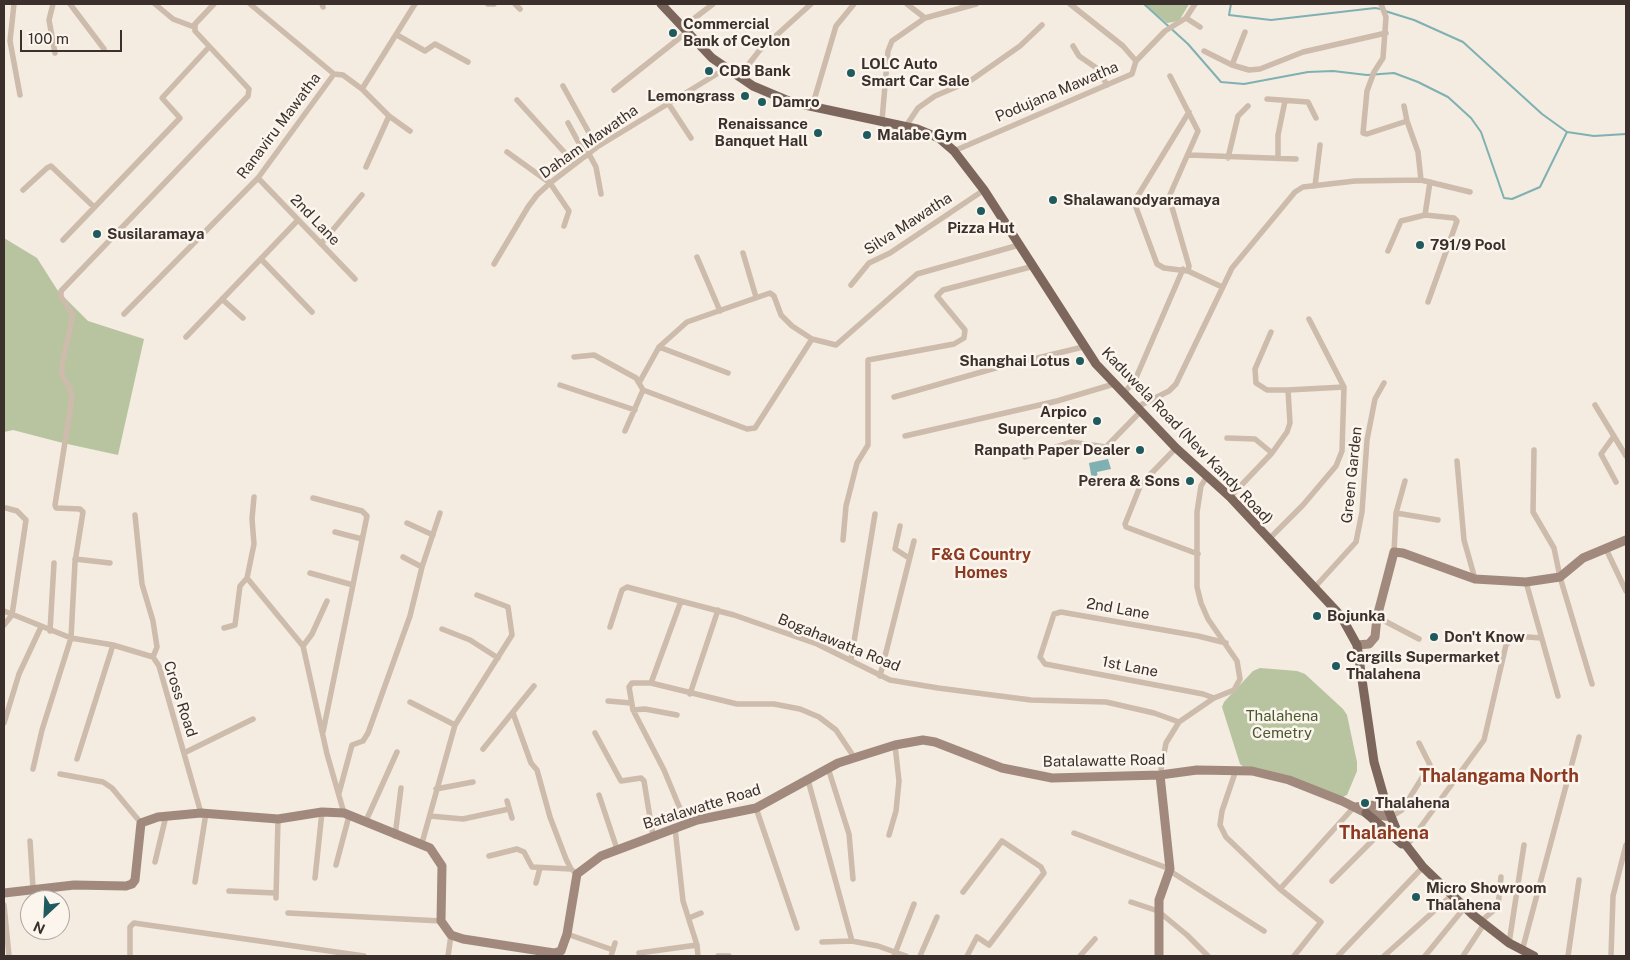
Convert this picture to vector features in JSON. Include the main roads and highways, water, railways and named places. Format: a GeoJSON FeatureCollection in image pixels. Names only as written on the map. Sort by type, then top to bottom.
{"type":"FeatureCollection","features":[{"type":"Feature","properties":{"kind":"main road","name":"Kaduwela Road (New Kandy Road)"},"geometry":{"type":"LineString","coordinates":[[661,4],[725,69],[767,93],[812,107],[906,126],[930,134],[954,150],[984,190],[1034,266],[1083,347],[1114,384],[1176,448],[1208,475],[1230,497],[1341,616],[1357,645],[1369,736],[1386,804],[1406,847],[1423,867],[1465,907],[1509,943],[1534,956]]}},
{"type":"Feature","properties":{"kind":"main road"},"geometry":{"type":"LineString","coordinates":[[1366,813],[1383,830],[1406,847]]}},
{"type":"Feature","properties":{"kind":"water"},"geometry":{"type":"Polygon","coordinates":[[[1108,459],[1111,469],[1097,472],[1098,479],[1092,480],[1089,463],[1108,459]]]}},
{"type":"Feature","properties":{"kind":"waterway"},"geometry":{"type":"LineString","coordinates":[[1144,4],[1188,44],[1221,82],[1244,84],[1308,72],[1333,71],[1367,75],[1394,73],[1418,82],[1448,97],[1471,118],[1481,132],[1504,198],[1512,199],[1540,187],[1567,132]]}},
{"type":"Feature","properties":{"kind":"waterway"},"geometry":{"type":"LineString","coordinates":[[1231,4],[1229,15],[1271,20],[1375,8],[1381,9]]}},
{"type":"Feature","properties":{"kind":"waterway"},"geometry":{"type":"LineString","coordinates":[[1385,11],[1414,20],[1463,42],[1542,114],[1567,132],[1594,136],[1626,134]]}},
{"type":"Feature","properties":{"kind":"place","name":"Commercial Bank of Ceylon"},"geometry":{"type":"Point","coordinates":[673,33]}},
{"type":"Feature","properties":{"kind":"place","name":"CDB Bank"},"geometry":{"type":"Point","coordinates":[709,71]}},
{"type":"Feature","properties":{"kind":"place","name":"LOLC Auto Smart Car Sale"},"geometry":{"type":"Point","coordinates":[851,73]}},
{"type":"Feature","properties":{"kind":"place","name":"Lemongrass"},"geometry":{"type":"Point","coordinates":[745,96]}},
{"type":"Feature","properties":{"kind":"place","name":"Damro"},"geometry":{"type":"Point","coordinates":[762,102]}},
{"type":"Feature","properties":{"kind":"place","name":"Renaissance Banquet Hall"},"geometry":{"type":"Point","coordinates":[818,133]}},
{"type":"Feature","properties":{"kind":"place","name":"Malabe Gym"},"geometry":{"type":"Point","coordinates":[867,135]}},
{"type":"Feature","properties":{"kind":"place","name":"Shalawanodyaramaya"},"geometry":{"type":"Point","coordinates":[1053,200]}},
{"type":"Feature","properties":{"kind":"place","name":"Pizza Hut"},"geometry":{"type":"Point","coordinates":[981,211]}},
{"type":"Feature","properties":{"kind":"place","name":"Susilaramaya"},"geometry":{"type":"Point","coordinates":[97,234]}},
{"type":"Feature","properties":{"kind":"place","name":"791/9 Pool"},"geometry":{"type":"Point","coordinates":[1420,245]}},
{"type":"Feature","properties":{"kind":"place","name":"Shanghai Lotus"},"geometry":{"type":"Point","coordinates":[1080,361]}},
{"type":"Feature","properties":{"kind":"place","name":"Arpico Supercenter"},"geometry":{"type":"Point","coordinates":[1097,421]}},
{"type":"Feature","properties":{"kind":"place","name":"Ranpath Paper Dealer"},"geometry":{"type":"Point","coordinates":[1140,450]}},
{"type":"Feature","properties":{"kind":"place","name":"Perera & Sons"},"geometry":{"type":"Point","coordinates":[1190,481]}},
{"type":"Feature","properties":{"kind":"place","name":"Bojunka"},"geometry":{"type":"Point","coordinates":[1317,616]}},
{"type":"Feature","properties":{"kind":"place","name":"Don't Know"},"geometry":{"type":"Point","coordinates":[1434,637]}},
{"type":"Feature","properties":{"kind":"place","name":"Cargills Supermarket Thalahena"},"geometry":{"type":"Point","coordinates":[1336,666]}},
{"type":"Feature","properties":{"kind":"place","name":"Thalahena"},"geometry":{"type":"Point","coordinates":[1365,803]}},
{"type":"Feature","properties":{"kind":"place","name":"Micro Showroom Thalahena"},"geometry":{"type":"Point","coordinates":[1416,897]}},
{"type":"Feature","properties":{"kind":"district","name":"F&G Country Homes"},"geometry":{"type":"Point","coordinates":[981,564]}},
{"type":"Feature","properties":{"kind":"district","name":"Thalangama North"},"geometry":{"type":"Point","coordinates":[1499,776]}},
{"type":"Feature","properties":{"kind":"district","name":"Thalahena"},"geometry":{"type":"Point","coordinates":[1384,833]}},
{"type":"Feature","properties":{"kind":"park label","name":"Thalahena Cemetry"},"geometry":{"type":"Point","coordinates":[1282,724]}}]}
